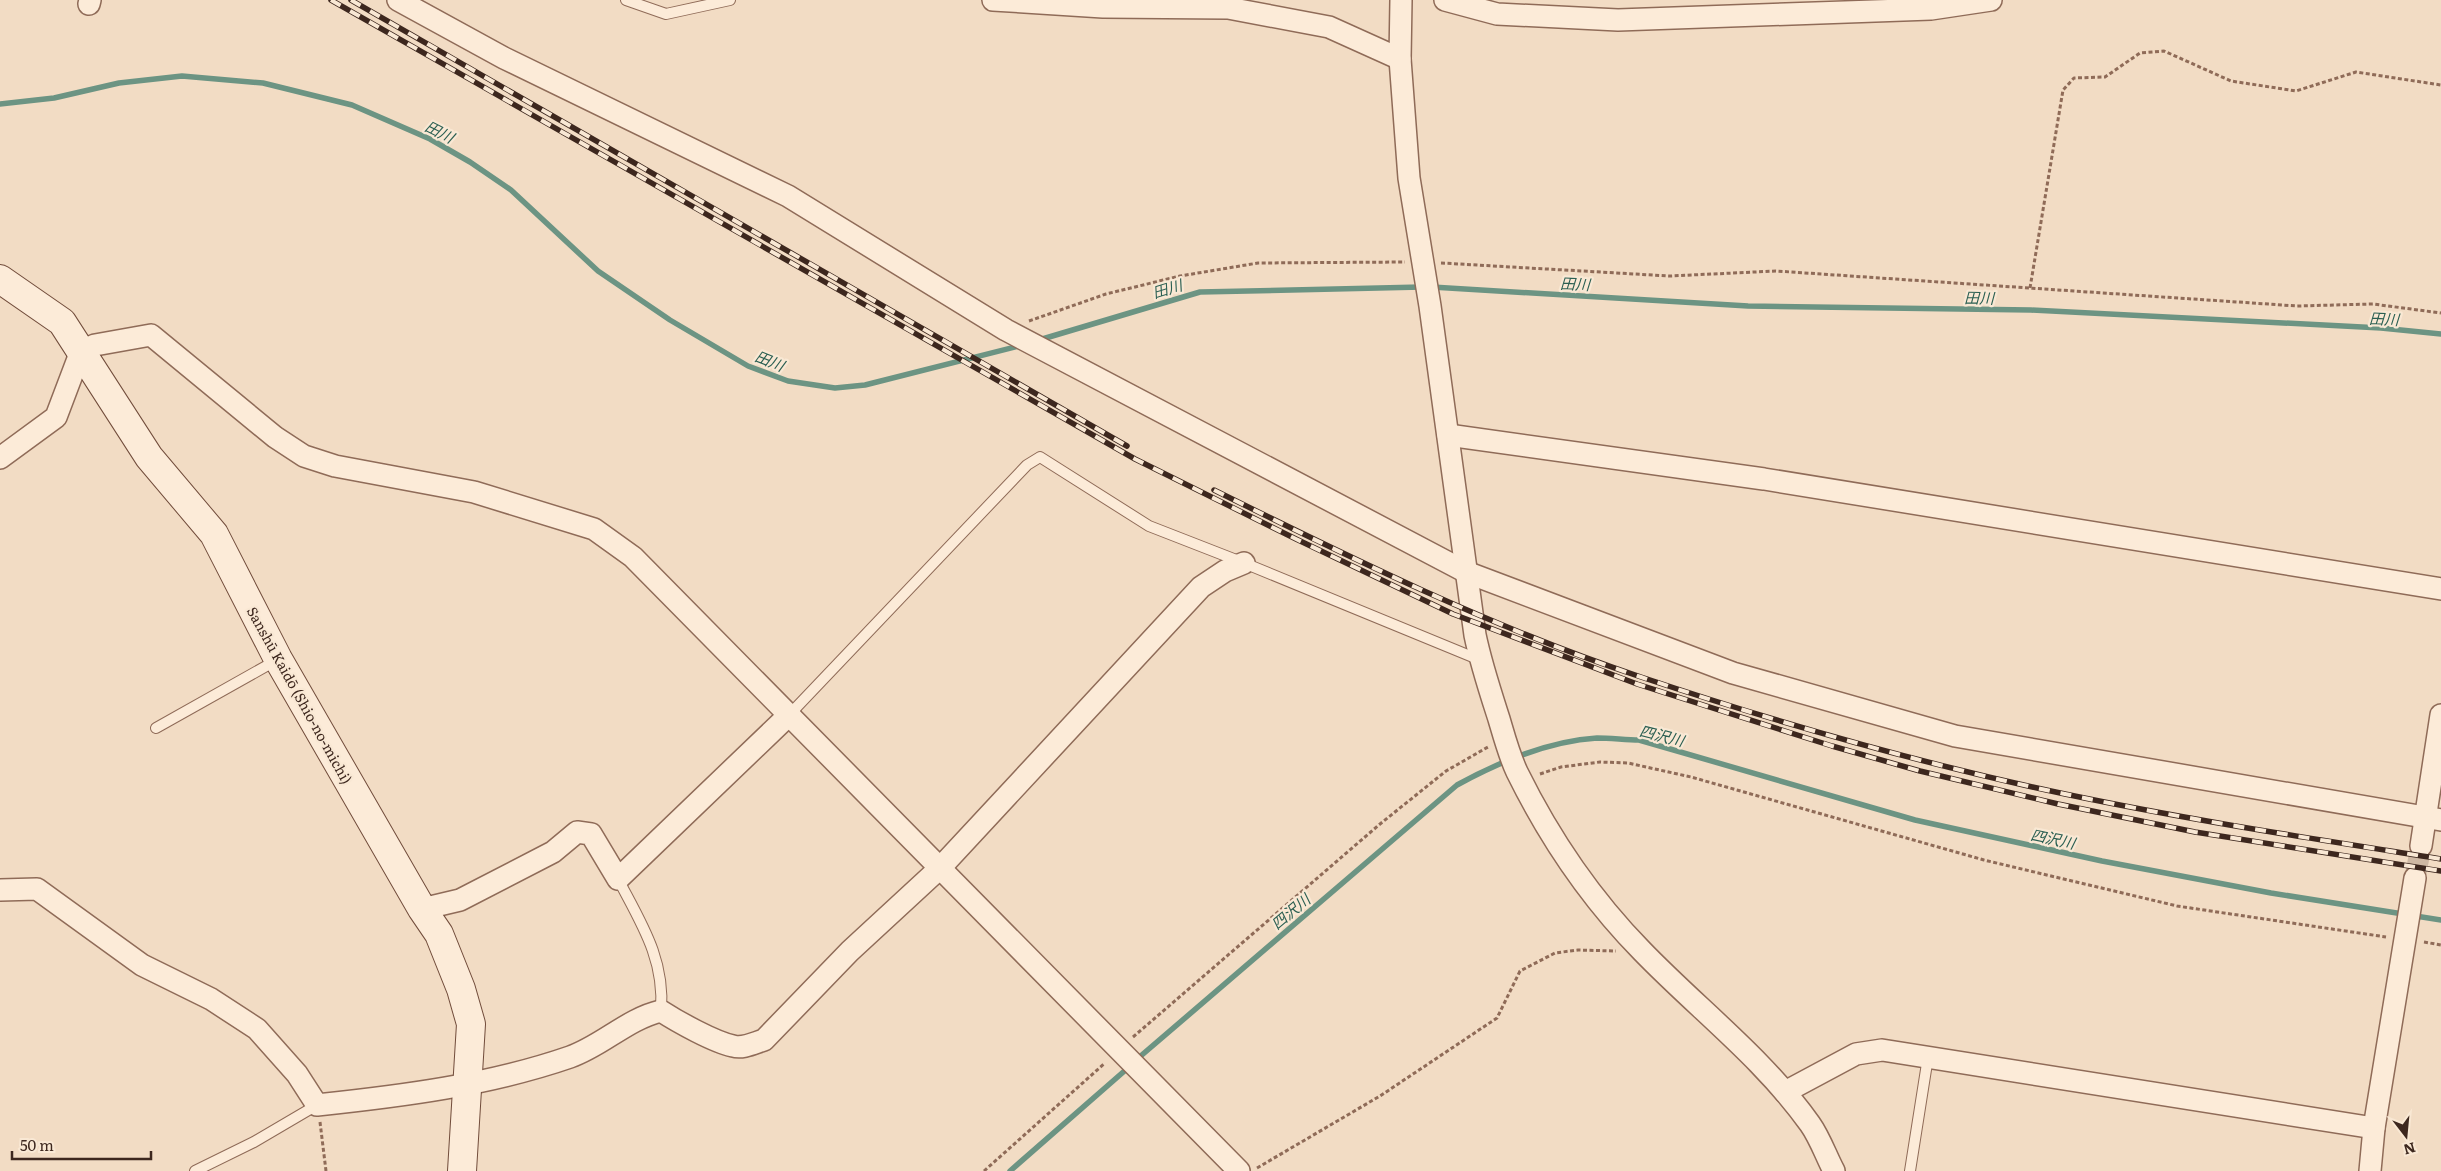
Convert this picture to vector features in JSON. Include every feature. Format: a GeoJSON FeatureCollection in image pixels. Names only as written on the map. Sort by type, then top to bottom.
{"type":"FeatureCollection","features":[{"type":"Feature","properties":{"kind":"street"},"geometry":{"type":"LineString","coordinates":[[398,0],[504,58],[788,196],[1047,352],[1466,572],[1733,673],[1955,736],[2434,819]]}},
{"type":"Feature","properties":{"kind":"street"},"geometry":{"type":"LineString","coordinates":[[993,0],[1228,8],[1329,27],[1400,59]]}},
{"type":"Feature","properties":{"kind":"street"},"geometry":{"type":"LineString","coordinates":[[1401,0],[1400,59],[1409,178],[1430,306],[1466,572],[1480,660],[1506,741],[1520,776],[1595,900],[1642,951],[1755,1060],[1785,1092],[1811,1126],[1834,1171]]}},
{"type":"Feature","properties":{"kind":"street"},"geometry":{"type":"LineString","coordinates":[[1445,0],[1498,14],[1618,20],[1930,9],[1991,0]]}},
{"type":"Feature","properties":{"kind":"street","name":"Sanshū Kaidō (Shio-no-michi)"},"geometry":{"type":"LineString","coordinates":[[0,279],[62,322],[149,457],[214,534],[278,659],[438,934],[461,989],[471,1024],[462,1171]]}},
{"type":"Feature","properties":{"kind":"street"},"geometry":{"type":"LineString","coordinates":[[0,458],[56,416],[81,351],[95,344],[152,335],[258,424],[304,456],[335,466],[474,492],[594,528],[633,557],[942,867],[1239,1171]]}},
{"type":"Feature","properties":{"kind":"street"},"geometry":{"type":"LineString","coordinates":[[1448,435],[1764,478],[2441,589]]}},
{"type":"Feature","properties":{"kind":"street"},"geometry":{"type":"LineString","coordinates":[[0,890],[37,889],[142,965],[211,999],[256,1029],[297,1074],[317,1105],[390,1097],[528,1071],[578,1054],[644,1015],[661,1011],[680,1023],[733,1046],[746,1046],[764,1040],[850,951],[942,867],[1201,587],[1225,571],[1244,562]]}},
{"type":"Feature","properties":{"kind":"street"},"geometry":{"type":"LineString","coordinates":[[422,909],[460,900],[553,852],[577,832],[591,834],[618,879],[790,714]]}},
{"type":"Feature","properties":{"kind":"street"},"geometry":{"type":"LineString","coordinates":[[2421,846],[2434,819],[2441,715]]}},
{"type":"Feature","properties":{"kind":"street"},"geometry":{"type":"LineString","coordinates":[[2370,1171],[2374,1128],[2415,878]]}},
{"type":"Feature","properties":{"kind":"street"},"geometry":{"type":"LineString","coordinates":[[1785,1092],[1856,1054],[1882,1050],[2374,1128]]}},
{"type":"Feature","properties":{"kind":"lane"},"geometry":{"type":"LineString","coordinates":[[626,0],[666,14],[730,0]]}},
{"type":"Feature","properties":{"kind":"lane"},"geometry":{"type":"LineString","coordinates":[[790,714],[1027,465],[1040,458],[1149,526],[1244,562],[1480,660]]}},
{"type":"Feature","properties":{"kind":"lane"},"geometry":{"type":"LineString","coordinates":[[156,728],[278,659]]}},
{"type":"Feature","properties":{"kind":"lane"},"geometry":{"type":"LineString","coordinates":[[618,879],[653,945],[662,990],[661,1011]]}},
{"type":"Feature","properties":{"kind":"lane"},"geometry":{"type":"LineString","coordinates":[[1910,1171],[1928,1057]]}},
{"type":"Feature","properties":{"kind":"lane"},"geometry":{"type":"LineString","coordinates":[[195,1171],[254,1142],[317,1105]]}},
{"type":"Feature","properties":{"kind":"path"},"geometry":{"type":"LineString","coordinates":[[2030,288],[2063,90],[2074,78],[2105,77],[2140,52],[2164,51],[2232,81],[2296,91],[2356,72],[2441,86]]}},
{"type":"Feature","properties":{"kind":"path"},"geometry":{"type":"LineString","coordinates":[[1013,333],[1106,294],[1189,274],[1258,263],[1423,266],[1670,276],[1776,271],[2297,306],[2373,304],[2441,313]]}},
{"type":"Feature","properties":{"kind":"path"},"geometry":{"type":"LineString","coordinates":[[984,1171],[1416,795],[1446,771],[1506,741]]}},
{"type":"Feature","properties":{"kind":"path"},"geometry":{"type":"LineString","coordinates":[[1520,776],[1561,767],[1600,762],[1628,763],[1691,777],[1984,860],[2177,906],[2406,934]]}},
{"type":"Feature","properties":{"kind":"path"},"geometry":{"type":"LineString","coordinates":[[1251,1171],[1380,1096],[1497,1018],[1520,971],[1555,953],[1578,950],[1642,951]]}},
{"type":"Feature","properties":{"kind":"path"},"geometry":{"type":"LineString","coordinates":[[317,1105],[326,1171]]}},
{"type":"Feature","properties":{"kind":"waterway","name":"田川"},"geometry":{"type":"LineString","coordinates":[[0,104],[54,98],[119,83],[182,76],[263,83],[352,105],[430,139],[470,162],[511,190],[598,271],[670,320],[748,366],[788,381],[835,388],[865,385],[1023,345]]}},
{"type":"Feature","properties":{"kind":"waterway","name":"田川"},"geometry":{"type":"LineString","coordinates":[[1039,340],[1200,292],[1422,287]]}},
{"type":"Feature","properties":{"kind":"waterway","name":"田川"},"geometry":{"type":"LineString","coordinates":[[1432,287],[1748,306],[2031,310],[2381,328],[2441,334]]}},
{"type":"Feature","properties":{"kind":"waterway","name":"四沢川"},"geometry":{"type":"LineString","coordinates":[[1136,1060],[1457,785],[1490,768],[1524,754],[1560,743],[1597,738],[1639,740],[1915,820],[2102,861],[2271,893],[2441,920]]}},
{"type":"Feature","properties":{"kind":"waterway","name":"四沢川"},"geometry":{"type":"LineString","coordinates":[[1010,1171],[1129,1067]]}},
{"type":"Feature","properties":{"kind":"tunnel"},"geometry":{"type":"LineString","coordinates":[[2415,878],[2421,846]]}},
{"type":"Feature","properties":{"kind":"railway"},"geometry":{"type":"LineString","coordinates":[[331,0],[1135,459],[1453,614],[1637,684],[1832,746],[1920,771],[2058,804],[2195,832],[2441,871]]}},
{"type":"Feature","properties":{"kind":"railway"},"geometry":{"type":"LineString","coordinates":[[351,0],[1127,446]]}},
{"type":"Feature","properties":{"kind":"railway"},"geometry":{"type":"LineString","coordinates":[[1214,490],[1371,567],[1531,637],[1641,677],[1745,710],[1904,756],[2065,794],[2205,821],[2441,859]]}}]}
